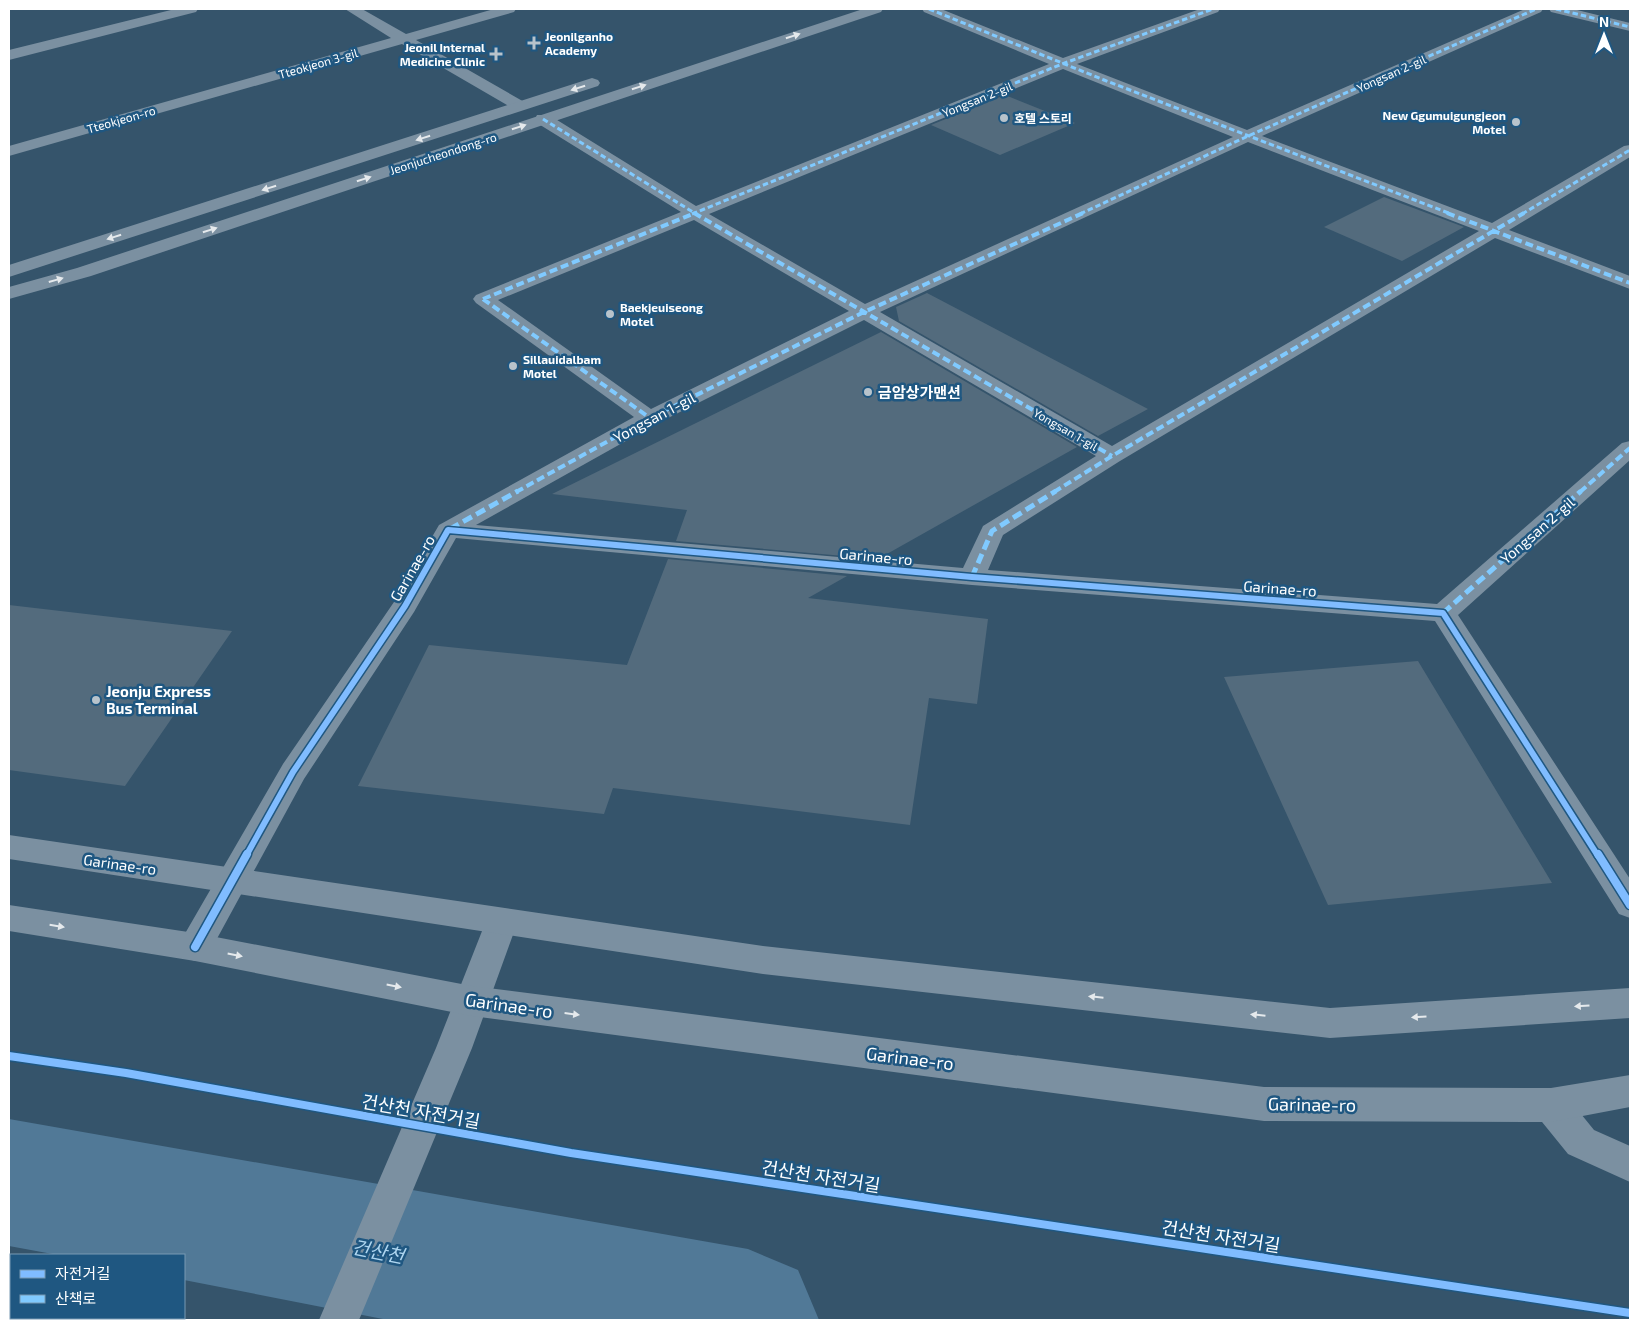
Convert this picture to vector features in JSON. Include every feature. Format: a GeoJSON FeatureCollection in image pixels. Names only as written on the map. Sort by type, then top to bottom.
{"type":"FeatureCollection","features":[{"type":"Feature","properties":{"kind":"street"},"geometry":{"type":"LineString","coordinates":[[352,9],[520,106]]}},
{"type":"Feature","properties":{"kind":"street","name":"Tteokjeon 3-gil"},"geometry":{"type":"LineString","coordinates":[[232,87],[509,9]]}},
{"type":"Feature","properties":{"kind":"street","name":"Jeonjucheondong-ro"},"geometry":{"type":"LineString","coordinates":[[9,293],[170,243],[876,9]]}},
{"type":"Feature","properties":{"kind":"street"},"geometry":{"type":"LineString","coordinates":[[929,9],[1246,137],[1630,283]]}},
{"type":"Feature","properties":{"kind":"street","name":"Yongsan 2-gil"},"geometry":{"type":"LineString","coordinates":[[693,212],[893,134],[1062,64],[1213,9]]}},
{"type":"Feature","properties":{"kind":"street","name":"Yongsan 2-gil"},"geometry":{"type":"LineString","coordinates":[[1076,216],[1246,137],[1536,9]]}},
{"type":"Feature","properties":{"kind":"street"},"geometry":{"type":"LineString","coordinates":[[1556,9],[1630,27]]}},
{"type":"Feature","properties":{"kind":"street"},"geometry":{"type":"LineString","coordinates":[[9,55],[187,10]]}},
{"type":"Feature","properties":{"kind":"street","name":"Jeonjucheondong-ro"},"geometry":{"type":"LineString","coordinates":[[9,271],[606,79]]}},
{"type":"Feature","properties":{"kind":"street","name":"Tteokjeon-ro"},"geometry":{"type":"LineString","coordinates":[[9,150],[232,87]]}},
{"type":"Feature","properties":{"kind":"street","name":"Yongsan 1-gil"},"geometry":{"type":"LineString","coordinates":[[543,119],[693,212],[1112,456]]}},
{"type":"Feature","properties":{"kind":"street"},"geometry":{"type":"LineString","coordinates":[[1494,230],[1630,150]]}},
{"type":"Feature","properties":{"kind":"street"},"geometry":{"type":"LineString","coordinates":[[650,418],[483,298],[693,212]]}},
{"type":"Feature","properties":{"kind":"street","name":"Yongsan 1-gil"},"geometry":{"type":"LineString","coordinates":[[448,530],[650,418],[864,312],[1076,216]]}},
{"type":"Feature","properties":{"kind":"street","name":"Yongsan 1-gil"},"geometry":{"type":"LineString","coordinates":[[972,577],[992,531],[1112,456],[1494,230]]}},
{"type":"Feature","properties":{"kind":"street"},"geometry":{"type":"LineString","coordinates":[[9,310],[176,253],[170,243]]}},
{"type":"Feature","properties":{"kind":"street","name":"Yongsan 2-gil"},"geometry":{"type":"LineString","coordinates":[[1443,612],[1630,448]]}},
{"type":"Feature","properties":{"kind":"street","name":"Garinae-ro"},"geometry":{"type":"LineString","coordinates":[[195,947],[293,772],[405,606],[448,530],[972,577],[1443,612]]}},
{"type":"Feature","properties":{"kind":"street"},"geometry":{"type":"LineString","coordinates":[[1443,612],[1630,905]]}},
{"type":"Feature","properties":{"kind":"street","name":"Garinae-ro"},"geometry":{"type":"LineString","coordinates":[[9,848],[763,960],[1330,1023],[1630,1003]]}},
{"type":"Feature","properties":{"kind":"street","name":"Garinae-ro"},"geometry":{"type":"LineString","coordinates":[[9,918],[195,947],[472,1001],[1264,1104],[1551,1105],[1630,1091]]}},
{"type":"Feature","properties":{"kind":"street"},"geometry":{"type":"LineString","coordinates":[[339,1320],[454,1048],[502,921]]}},
{"type":"Feature","properties":{"kind":"street"},"geometry":{"type":"LineString","coordinates":[[1551,1105],[1581,1142],[1630,1164]]}},
{"type":"Feature","properties":{"kind":"building"},"geometry":{"type":"Polygon","coordinates":[[[1005,95],[1075,123],[1000,155],[931,125],[1005,95]]]}},
{"type":"Feature","properties":{"kind":"building"},"geometry":{"type":"Polygon","coordinates":[[[1384,197],[1464,227],[1402,261],[1324,227],[1384,197]]]}},
{"type":"Feature","properties":{"kind":"building"},"geometry":{"type":"Polygon","coordinates":[[[927,293],[1148,409],[1098,436],[899,321],[896,307],[927,293]]]}},
{"type":"Feature","properties":{"kind":"building","name":"금암상가맨션"},"geometry":{"type":"Polygon","coordinates":[[[881,332],[1077,447],[878,559],[676,541],[687,510],[552,494],[881,332]]]}},
{"type":"Feature","properties":{"kind":"building"},"geometry":{"type":"Polygon","coordinates":[[[668,559],[847,576],[808,598],[988,619],[977,704],[929,698],[910,825],[613,788],[604,814],[358,786],[429,645],[627,665],[668,559]]]}},
{"type":"Feature","properties":{"kind":"building","name":"Jeonju Express Bus Terminal"},"geometry":{"type":"Polygon","coordinates":[[[9,605],[232,631],[125,786],[9,770],[9,605]]]}},
{"type":"Feature","properties":{"kind":"building"},"geometry":{"type":"Polygon","coordinates":[[[1418,661],[1552,883],[1328,905],[1224,677],[1418,661]]]}},
{"type":"Feature","properties":{"kind":"waterway","name":"건산천"},"geometry":{"type":"LineString","coordinates":[[9,1182],[748,1320]]}},
{"type":"Feature","properties":{"kind":"marked path"},"geometry":{"type":"LineString","coordinates":[[929,9],[1191,114],[1630,283]]}},
{"type":"Feature","properties":{"kind":"marked path"},"geometry":{"type":"LineString","coordinates":[[483,299],[1062,64],[1213,9]]}},
{"type":"Feature","properties":{"kind":"marked path"},"geometry":{"type":"LineString","coordinates":[[450,529],[650,418],[864,312],[1246,137],[1536,9]]}},
{"type":"Feature","properties":{"kind":"marked path"},"geometry":{"type":"LineString","coordinates":[[1556,9],[1630,27]]}},
{"type":"Feature","properties":{"kind":"marked path"},"geometry":{"type":"LineString","coordinates":[[543,119],[693,212],[1112,456]]}},
{"type":"Feature","properties":{"kind":"marked path"},"geometry":{"type":"LineString","coordinates":[[972,577],[992,531],[1112,456],[1630,150]]}},
{"type":"Feature","properties":{"kind":"marked path"},"geometry":{"type":"LineString","coordinates":[[483,299],[650,418]]}},
{"type":"Feature","properties":{"kind":"marked path"},"geometry":{"type":"LineString","coordinates":[[1443,613],[1630,448]]}},
{"type":"Feature","properties":{"kind":"cycle path"},"geometry":{"type":"LineString","coordinates":[[195,947],[293,772],[405,606],[448,530],[972,577],[1443,613],[1630,905]]}},
{"type":"Feature","properties":{"kind":"cycle path","name":"건산천 자전거길"},"geometry":{"type":"LineString","coordinates":[[9,1056],[126,1073],[571,1153],[1630,1313]]}},
{"type":"Feature","properties":{"kind":"place","name":"Jeonilganho Academy"},"geometry":{"type":"Point","coordinates":[534,43]}},
{"type":"Feature","properties":{"kind":"place","name":"Jeonil Internal Medicine Clinic"},"geometry":{"type":"Point","coordinates":[496,54]}},
{"type":"Feature","properties":{"kind":"place","name":"호텔 스토리"},"geometry":{"type":"Point","coordinates":[1004,118]}},
{"type":"Feature","properties":{"kind":"place","name":"New Ggumuigungjeon Motel"},"geometry":{"type":"Point","coordinates":[1516,122]}},
{"type":"Feature","properties":{"kind":"place","name":"Baekjeuiseong Motel"},"geometry":{"type":"Point","coordinates":[610,314]}},
{"type":"Feature","properties":{"kind":"place","name":"Sillauidalbam Motel"},"geometry":{"type":"Point","coordinates":[513,366]}},
{"type":"Feature","properties":{"kind":"place","name":"금암상가맨션"},"geometry":{"type":"Point","coordinates":[868,392]}},
{"type":"Feature","properties":{"kind":"place","name":"Jeonju Express Bus Terminal"},"geometry":{"type":"Point","coordinates":[96,700]}}]}
